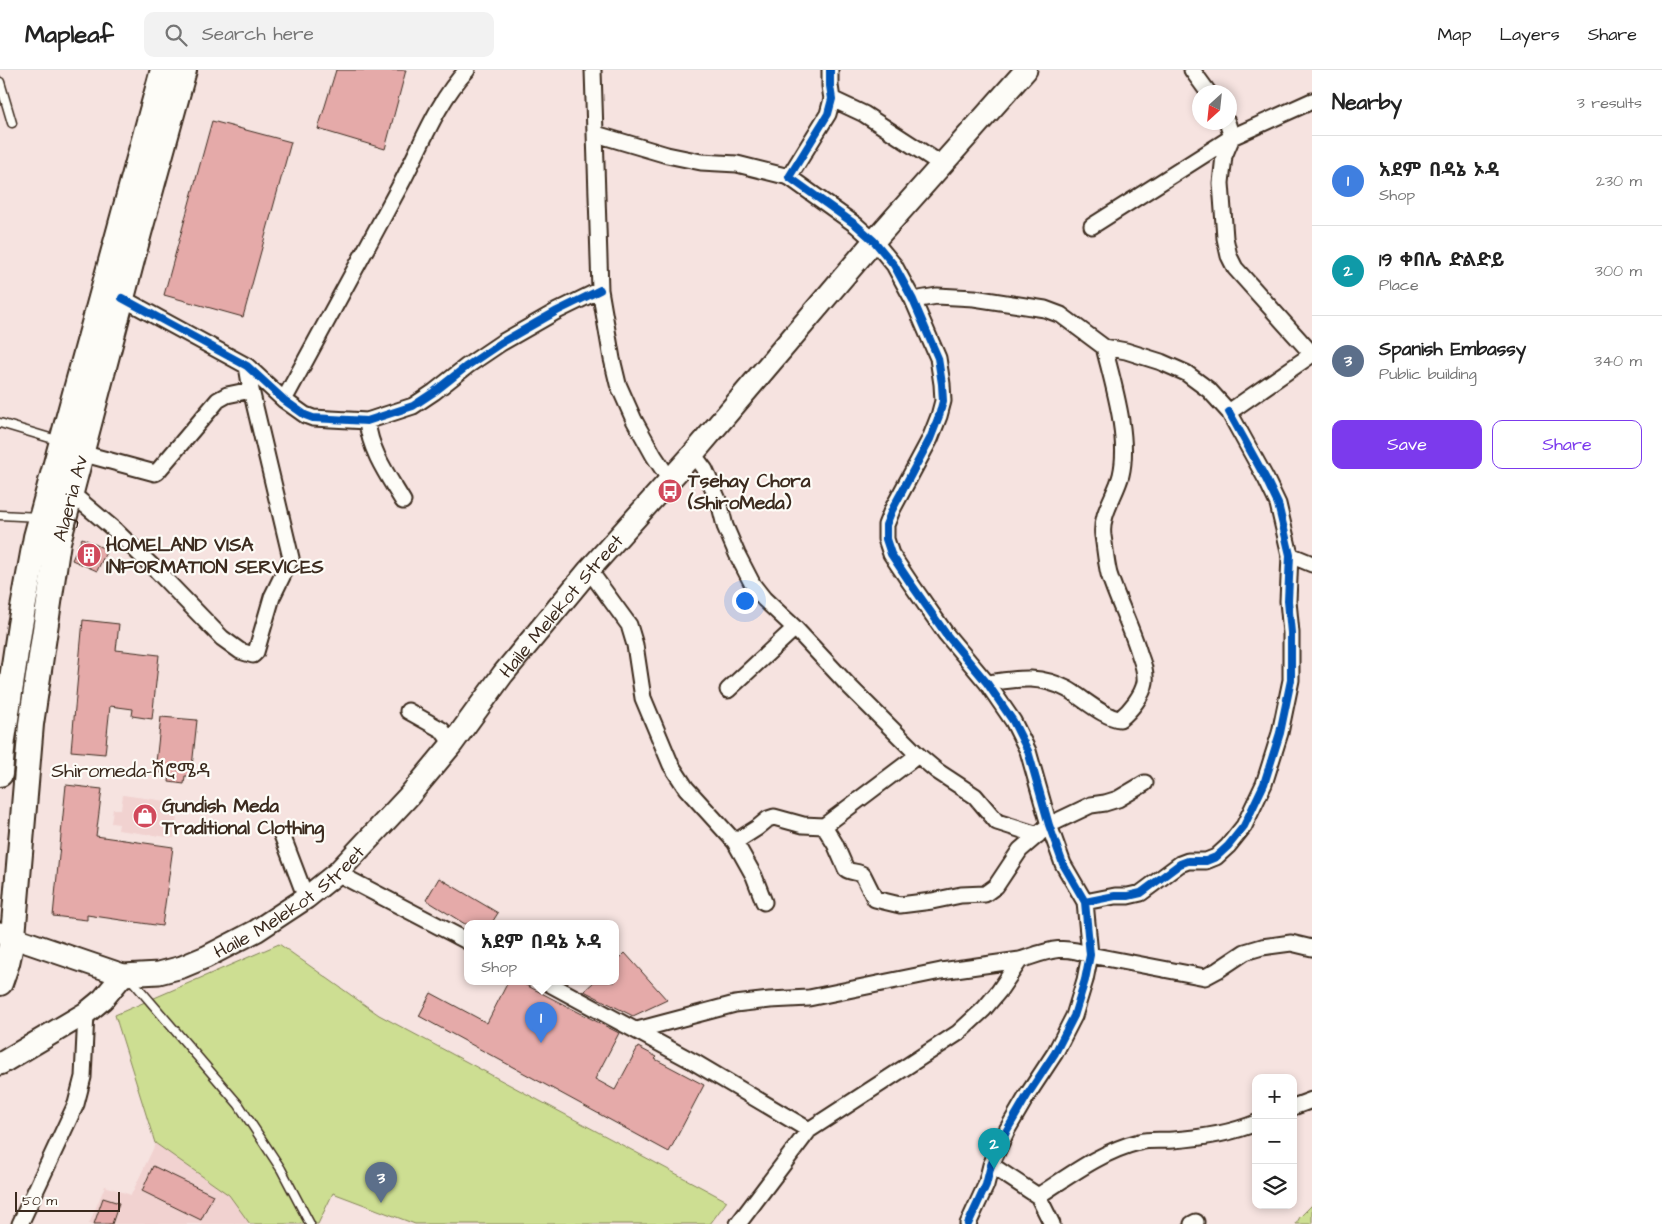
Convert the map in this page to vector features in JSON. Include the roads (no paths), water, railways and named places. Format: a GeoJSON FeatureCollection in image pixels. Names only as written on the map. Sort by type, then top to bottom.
{"type":"FeatureCollection","features":[{"type":"Feature","properties":{"kind":"main road","name":"Algeria Av"},"geometry":{"type":"LineString","coordinates":[[0,983],[7,963],[6,934],[31,724],[58,542],[71,493],[72,447],[163,70]]}},
{"type":"Feature","properties":{"kind":"main road","name":"Algeria Av"},"geometry":{"type":"LineString","coordinates":[[0,774],[3,739],[20,625],[42,517],[72,447],[122,298],[184,70]]}},
{"type":"Feature","properties":{"kind":"main road","name":"Haile Melekot Street"},"geometry":{"type":"LineString","coordinates":[[6,934],[125,975],[159,973],[182,967],[206,957],[256,931],[306,898],[336,873],[408,797],[452,744],[503,674],[589,570],[693,454],[941,164],[1026,70]]}},
{"type":"Feature","properties":{"kind":"main road"},"geometry":{"type":"LineString","coordinates":[[0,1064],[86,1012],[103,999],[125,975]]}},
{"type":"Feature","properties":{"kind":"street"},"geometry":{"type":"LineString","coordinates":[[284,400],[433,119],[448,93],[467,70]]}},
{"type":"Feature","properties":{"kind":"street"},"geometry":{"type":"LineString","coordinates":[[593,70],[600,290],[612,359],[618,384],[638,428],[670,480]]}},
{"type":"Feature","properties":{"kind":"street"},"geometry":{"type":"LineString","coordinates":[[789,177],[828,114],[832,99],[830,70]]}},
{"type":"Feature","properties":{"kind":"street"},"geometry":{"type":"LineString","coordinates":[[1192,70],[1203,85]]}},
{"type":"Feature","properties":{"kind":"street"},"geometry":{"type":"LineString","coordinates":[[832,99],[864,114],[941,164]]}},
{"type":"Feature","properties":{"kind":"street"},"geometry":{"type":"LineString","coordinates":[[1092,226],[1232,137],[1312,101]]}},
{"type":"Feature","properties":{"kind":"street"},"geometry":{"type":"LineString","coordinates":[[1229,412],[1312,355],[1235,268],[1229,256],[1225,238],[1221,183],[1224,156],[1232,137],[1230,130]]}},
{"type":"Feature","properties":{"kind":"street"},"geometry":{"type":"LineString","coordinates":[[596,134],[667,155],[701,162],[737,164],[789,177],[856,225],[874,241],[894,265],[913,300],[938,358],[942,384],[942,401],[939,416],[930,439],[892,510],[886,525],[886,539],[896,561],[946,634],[987,683],[1013,721],[1028,751],[1043,830],[1085,902],[1090,955],[1085,980],[1074,1016],[1066,1034],[1007,1130],[992,1165],[986,1185],[968,1224]]}},
{"type":"Feature","properties":{"kind":"street"},"geometry":{"type":"LineString","coordinates":[[122,298],[247,366],[284,400],[313,418],[367,421],[413,406],[501,343],[557,311],[600,290]]}},
{"type":"Feature","properties":{"kind":"street"},"geometry":{"type":"LineString","coordinates":[[913,300],[937,296],[974,298],[1045,309],[1061,315],[1104,347],[1126,351],[1161,362],[1186,373],[1209,390],[1229,412],[1278,504],[1290,555],[1288,601],[1291,634],[1291,680],[1280,733],[1264,784],[1244,826],[1228,846],[1216,856],[1206,861],[1188,861],[1180,864],[1141,893],[1085,902]]}},
{"type":"Feature","properties":{"kind":"street"},"geometry":{"type":"LineString","coordinates":[[987,683],[1031,678],[1049,682],[1067,689],[1111,718],[1120,719],[1127,714],[1138,699],[1145,684],[1145,672],[1138,648],[1109,573],[1103,533],[1104,519],[1121,474],[1124,452],[1116,394],[1104,347]]}},
{"type":"Feature","properties":{"kind":"street"},"geometry":{"type":"LineString","coordinates":[[71,493],[137,551],[222,638],[240,651],[252,655],[256,652],[272,597],[291,558],[247,366]]}},
{"type":"Feature","properties":{"kind":"street"},"geometry":{"type":"LineString","coordinates":[[72,447],[155,473],[218,400],[227,395],[251,390]]}},
{"type":"Feature","properties":{"kind":"street"},"geometry":{"type":"LineString","coordinates":[[367,421],[371,442],[385,472],[403,501]]}},
{"type":"Feature","properties":{"kind":"street"},"geometry":{"type":"LineString","coordinates":[[693,454],[706,470],[719,502],[725,526],[737,554],[764,599],[795,628],[848,686],[918,755],[937,771],[975,796],[998,822],[1043,830]]}},
{"type":"Feature","properties":{"kind":"street"},"geometry":{"type":"LineString","coordinates":[[1290,555],[1312,564]]}},
{"type":"Feature","properties":{"kind":"street"},"geometry":{"type":"LineString","coordinates":[[589,570],[629,625],[635,645],[643,698],[671,765],[686,788],[735,842],[754,876],[764,902]]}},
{"type":"Feature","properties":{"kind":"street"},"geometry":{"type":"LineString","coordinates":[[728,690],[795,628]]}},
{"type":"Feature","properties":{"kind":"street"},"geometry":{"type":"LineString","coordinates":[[408,711],[442,730],[452,744]]}},
{"type":"Feature","properties":{"kind":"street"},"geometry":{"type":"LineString","coordinates":[[735,842],[768,819],[774,817],[803,825],[824,826],[918,755]]}},
{"type":"Feature","properties":{"kind":"street"},"geometry":{"type":"LineString","coordinates":[[824,826],[835,844],[846,869],[849,872],[861,873],[863,875],[875,899],[900,905],[932,902],[962,895],[985,894],[996,886],[1020,850],[1043,830],[1091,804],[1105,803],[1118,799],[1145,782]]}},
{"type":"Feature","properties":{"kind":"street"},"geometry":{"type":"LineString","coordinates":[[282,835],[306,898]]}},
{"type":"Feature","properties":{"kind":"street"},"geometry":{"type":"LineString","coordinates":[[336,873],[464,939]]}},
{"type":"Feature","properties":{"kind":"street"},"geometry":{"type":"LineString","coordinates":[[637,1030],[735,1004],[809,998],[940,971],[1020,960],[1062,949],[1076,949],[1090,955],[1205,977],[1246,952],[1262,947],[1291,943],[1312,948]]}},
{"type":"Feature","properties":{"kind":"street"},"geometry":{"type":"LineString","coordinates":[[738,1224],[809,1130],[958,1033],[999,992],[1020,960]]}},
{"type":"Feature","properties":{"kind":"street"},"geometry":{"type":"LineString","coordinates":[[552,985],[694,1062],[809,1130]]}},
{"type":"Feature","properties":{"kind":"street"},"geometry":{"type":"LineString","coordinates":[[20,1224],[76,1104],[83,1077],[86,1012]]}},
{"type":"Feature","properties":{"kind":"street"},"geometry":{"type":"LineString","coordinates":[[1297,1106],[1312,1100]]}},
{"type":"Feature","properties":{"kind":"street"},"geometry":{"type":"LineString","coordinates":[[1038,1196],[1093,1161],[1132,1144],[1142,1141],[1199,1138],[1224,1134],[1252,1124]]}},
{"type":"Feature","properties":{"kind":"street"},"geometry":{"type":"LineString","coordinates":[[992,1165],[1038,1196],[1052,1224]]}},
{"type":"Feature","properties":{"kind":"lane"},"geometry":{"type":"LineString","coordinates":[[0,82],[12,123]]}},
{"type":"Feature","properties":{"kind":"lane"},"geometry":{"type":"LineString","coordinates":[[0,423],[72,447]]}},
{"type":"Feature","properties":{"kind":"lane"},"geometry":{"type":"LineString","coordinates":[[0,515],[42,517]]}},
{"type":"Feature","properties":{"kind":"lane"},"geometry":{"type":"LineString","coordinates":[[125,975],[239,1105],[281,1169],[310,1224]]}},
{"type":"Feature","properties":{"kind":"place","name":"Tsehay Chora (ShiroMeda)"},"geometry":{"type":"Point","coordinates":[670,491]}},
{"type":"Feature","properties":{"kind":"place","name":"HOMELAND VISA INFORMATION SERVICES"},"geometry":{"type":"Point","coordinates":[89,555]}},
{"type":"Feature","properties":{"kind":"place","name":"Gundish Meda Traditional Clothing"},"geometry":{"type":"Point","coordinates":[145,816]}},
{"type":"Feature","properties":{"kind":"place","name":"አደም በዳኔ ኦዳ"},"geometry":{"type":"Point","coordinates":[541,1043]}},
{"type":"Feature","properties":{"kind":"place","name":"19 ቀበሌ ድልድይ"},"geometry":{"type":"Point","coordinates":[994,1169]}},
{"type":"Feature","properties":{"kind":"place","name":"Spanish Embassy"},"geometry":{"type":"Point","coordinates":[381,1203]}},
{"type":"Feature","properties":{"kind":"district","name":"Shiromeda-ሽሮሜዳ"},"geometry":{"type":"Point","coordinates":[131,770]}}]}
